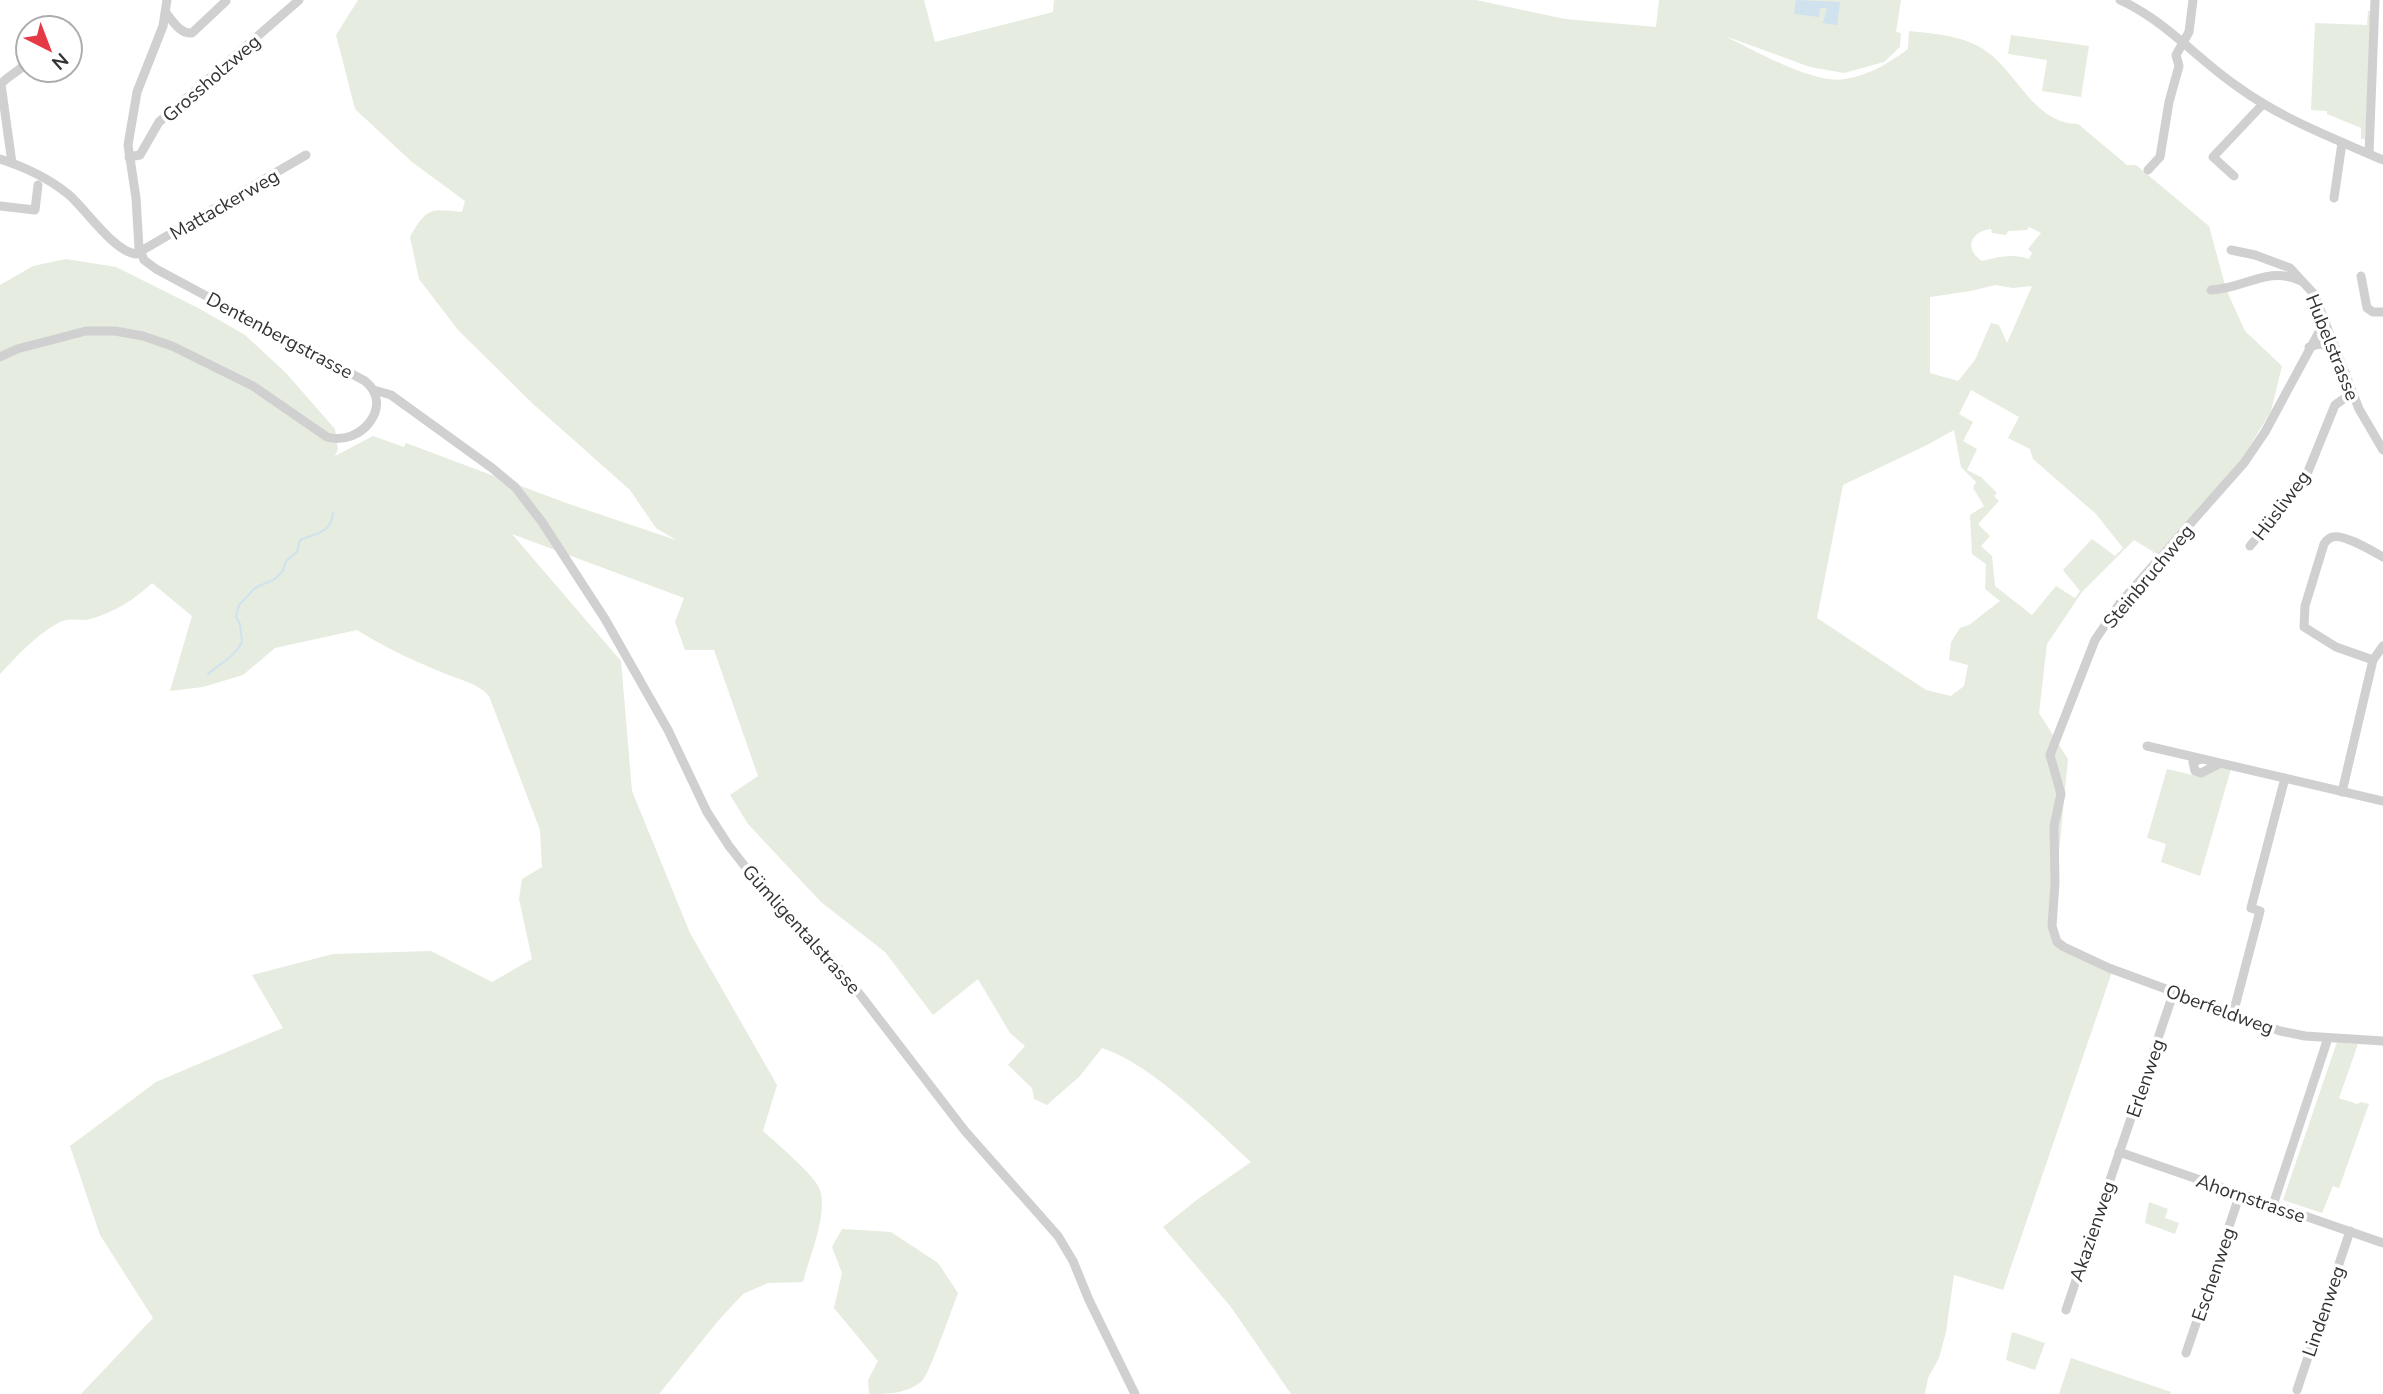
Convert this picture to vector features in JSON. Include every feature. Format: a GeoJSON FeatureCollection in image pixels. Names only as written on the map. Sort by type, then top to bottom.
{"type":"FeatureCollection","features":[{"type":"Feature","properties":{"kind":"street"},"geometry":{"type":"LineString","coordinates":[[140,252],[128,145],[134,104],[166,13],[167,0]]}},
{"type":"Feature","properties":{"kind":"street","name":"Grossholzweg"},"geometry":{"type":"LineString","coordinates":[[129,157],[140,155],[159,122],[299,0]]}},
{"type":"Feature","properties":{"kind":"street"},"geometry":{"type":"LineString","coordinates":[[2120,0],[2155,19],[2227,79],[2263,104],[2291,120],[2383,160]]}},
{"type":"Feature","properties":{"kind":"street"},"geometry":{"type":"LineString","coordinates":[[2148,170],[2160,157],[2169,102],[2179,66],[2176,55],[2189,32],[2193,0]]}},
{"type":"Feature","properties":{"kind":"street"},"geometry":{"type":"LineString","coordinates":[[2370,154],[2375,0]]}},
{"type":"Feature","properties":{"kind":"street"},"geometry":{"type":"LineString","coordinates":[[166,13],[183,31],[192,33],[226,1]]}},
{"type":"Feature","properties":{"kind":"street"},"geometry":{"type":"LineString","coordinates":[[12,163],[1,84],[14,73]]}},
{"type":"Feature","properties":{"kind":"street"},"geometry":{"type":"LineString","coordinates":[[2234,176],[2213,158],[2263,104]]}},
{"type":"Feature","properties":{"kind":"street"},"geometry":{"type":"LineString","coordinates":[[2334,198],[2342,143]]}},
{"type":"Feature","properties":{"kind":"street","name":"Mattackerweg"},"geometry":{"type":"LineString","coordinates":[[140,252],[306,155]]}},
{"type":"Feature","properties":{"kind":"street","name":"Dentenbergstrasse"},"geometry":{"type":"LineString","coordinates":[[0,159],[38,174],[68,194],[128,253],[140,252],[144,260],[156,269],[352,373],[374,390],[374,410],[367,427],[354,436],[337,439],[322,434],[253,386],[172,346],[143,336],[115,331],[86,331],[17,349],[0,357]]}},
{"type":"Feature","properties":{"kind":"street"},"geometry":{"type":"LineString","coordinates":[[0,206],[35,210],[38,185]]}},
{"type":"Feature","properties":{"kind":"street","name":"Hubelstrasse"},"geometry":{"type":"LineString","coordinates":[[2231,250],[2255,255],[2296,272],[2316,297],[2358,409],[2383,450]]}},
{"type":"Feature","properties":{"kind":"street","name":"Hubelstrasse"},"geometry":{"type":"LineString","coordinates":[[2211,290],[2226,289],[2275,275],[2287,275],[2303,282]]}},
{"type":"Feature","properties":{"kind":"street"},"geometry":{"type":"LineString","coordinates":[[2361,276],[2367,307],[2373,312],[2383,312]]}},
{"type":"Feature","properties":{"kind":"street","name":"Steinbruchweg"},"geometry":{"type":"LineString","coordinates":[[2064,947],[2055,938],[2052,926],[2055,884],[2054,826],[2061,794],[2050,755],[2081,673],[2095,640],[2120,603],[2244,463],[2325,321]]}},
{"type":"Feature","properties":{"kind":"street"},"geometry":{"type":"LineString","coordinates":[[2309,347],[2320,344],[2334,349]]}},
{"type":"Feature","properties":{"kind":"street","name":"Gümligentalstrasse"},"geometry":{"type":"LineString","coordinates":[[374,390],[391,395],[492,468],[515,488],[542,522],[605,619],[668,730],[707,812],[729,846],[778,909],[826,953],[848,979],[965,1131],[1058,1236],[1073,1261],[1135,1394]]}},
{"type":"Feature","properties":{"kind":"street","name":"Hüsliweg"},"geometry":{"type":"LineString","coordinates":[[2250,547],[2305,479],[2335,405],[2352,393]]}},
{"type":"Feature","properties":{"kind":"street"},"geometry":{"type":"LineString","coordinates":[[2373,660],[2336,647],[2304,627],[2305,606],[2323,544],[2329,538],[2344,538],[2383,556]]}},
{"type":"Feature","properties":{"kind":"street"},"geometry":{"type":"LineString","coordinates":[[2342,792],[2373,660],[2383,646]]}},
{"type":"Feature","properties":{"kind":"street"},"geometry":{"type":"LineString","coordinates":[[2147,746],[2383,801]]}},
{"type":"Feature","properties":{"kind":"street"},"geometry":{"type":"LineString","coordinates":[[2233,1014],[2260,911],[2250,908],[2285,778]]}},
{"type":"Feature","properties":{"kind":"street","name":"Oberfeldweg"},"geometry":{"type":"LineString","coordinates":[[2064,947],[2113,969],[2280,1031],[2303,1036],[2383,1041]]}},
{"type":"Feature","properties":{"kind":"street","name":"Erlenweg"},"geometry":{"type":"LineString","coordinates":[[2119,1152],[2171,1003]]}},
{"type":"Feature","properties":{"kind":"street"},"geometry":{"type":"LineString","coordinates":[[2273,1205],[2328,1038]]}},
{"type":"Feature","properties":{"kind":"street","name":"Ahornstrasse"},"geometry":{"type":"LineString","coordinates":[[2119,1152],[2383,1243]]}},
{"type":"Feature","properties":{"kind":"street","name":"Akazienweg"},"geometry":{"type":"LineString","coordinates":[[2066,1310],[2119,1152]]}},
{"type":"Feature","properties":{"kind":"street","name":"Eschenweg"},"geometry":{"type":"LineString","coordinates":[[2186,1353],[2240,1194]]}},
{"type":"Feature","properties":{"kind":"street","name":"Lindenweg"},"geometry":{"type":"LineString","coordinates":[[2297,1390],[2350,1231]]}},
{"type":"Feature","properties":{"kind":"shaded area"},"geometry":{"type":"Polygon","coordinates":[[[358,0],[924,0],[935,42],[1053,12],[1054,0],[1476,0],[1565,19],[1656,27],[1659,0],[1901,0],[1896,32],[1901,33],[1900,47],[1884,62],[1844,73],[1810,67],[1725,36],[1801,72],[1832,79],[1863,75],[1894,59],[1908,49],[1909,31],[1947,36],[1975,44],[1995,58],[2026,94],[2049,115],[2078,124],[2127,165],[2136,165],[2209,226],[2226,289],[2245,331],[2282,366],[2271,411],[2242,459],[2214,493],[2157,554],[2134,540],[2082,592],[2047,644],[2039,713],[2068,759],[2058,863],[2055,938],[2113,969],[2003,1290],[1954,1275],[1946,1332],[1939,1358],[1928,1378],[1925,1394],[1291,1394],[1231,1307],[1163,1227],[1251,1162],[1162,1082],[1142,1068],[1102,1048],[1079,1077],[1047,1105],[1034,1099],[1032,1088],[1008,1065],[1025,1046],[1010,1033],[978,979],[933,1015],[885,952],[821,902],[748,824],[730,795],[758,776],[714,650],[685,650],[675,622],[684,598],[512,534],[621,661],[632,791],[690,933],[777,1085],[763,1131],[803,1168],[820,1190],[820,1223],[803,1282],[768,1283],[743,1294],[659,1394],[81,1394],[153,1318],[100,1235],[70,1146],[156,1082],[283,1028],[252,975],[333,954],[431,951],[492,982],[532,959],[519,899],[522,879],[542,867],[540,830],[489,696],[473,685],[409,658],[357,630],[275,648],[243,675],[203,687],[170,691],[192,616],[152,583],[131,600],[108,613],[90,619],[58,623],[34,640],[0,674],[0,285],[33,266],[66,259],[116,267],[245,335],[286,373],[335,429],[338,449],[335,456],[373,436],[404,447],[406,443],[569,504],[676,540],[656,528],[630,490],[532,403],[458,330],[419,279],[410,237],[420,220],[430,212],[462,212],[465,201],[412,162],[355,109],[336,35],[358,0]],[[2029,227],[2027,230],[2008,231],[2006,235],[1992,233],[1991,229],[1984,230],[1974,237],[1971,246],[1982,261],[2011,256],[2029,259],[2032,253],[2028,249],[2041,233],[2029,227]],[[1995,285],[1930,297],[1930,373],[1958,381],[1975,360],[1991,323],[1999,325],[2007,343],[2032,286],[2013,288],[1995,285]],[[1971,390],[1959,414],[1973,422],[1963,441],[1977,449],[1967,470],[1981,477],[1997,493],[1994,496],[1999,501],[1978,524],[1990,536],[1981,546],[1992,556],[1995,586],[2032,615],[2056,586],[2075,598],[2080,591],[2063,570],[2092,539],[2115,556],[2123,548],[2096,514],[2033,459],[2030,449],[2008,438],[2019,417],[1971,390]],[[1954,430],[1843,485],[1817,618],[1926,690],[1951,696],[1964,686],[1968,665],[1949,660],[1951,642],[1960,628],[1969,625],[2000,601],[1985,589],[1986,564],[1972,554],[1970,515],[1984,506],[1973,488],[1976,482],[1961,467],[1954,430]]]}},
{"type":"Feature","properties":{"kind":"shaded area"},"geometry":{"type":"Polygon","coordinates":[[[2368,11],[2372,11],[2365,139],[2361,139],[2361,128],[2327,114],[2327,111],[2311,110],[2315,23],[2367,25],[2368,11]]]}},
{"type":"Feature","properties":{"kind":"shaded area"},"geometry":{"type":"Polygon","coordinates":[[[2011,35],[2089,46],[2081,97],[2042,91],[2047,60],[2008,54],[2011,35]]]}},
{"type":"Feature","properties":{"kind":"shaded area"},"geometry":{"type":"Polygon","coordinates":[[[2222,768],[2231,769],[2200,876],[2161,862],[2166,844],[2147,838],[2167,769],[2201,777],[2222,768]]]}},
{"type":"Feature","properties":{"kind":"shaded area"},"geometry":{"type":"Polygon","coordinates":[[[2337,1042],[2358,1044],[2339,1098],[2357,1104],[2369,1104],[2339,1188],[2333,1186],[2322,1213],[2283,1200],[2337,1042]]]}},
{"type":"Feature","properties":{"kind":"shaded area"},"geometry":{"type":"Polygon","coordinates":[[[2149,1202],[2168,1209],[2165,1218],[2179,1223],[2175,1234],[2145,1223],[2149,1202]]]}},
{"type":"Feature","properties":{"kind":"shaded area"},"geometry":{"type":"Polygon","coordinates":[[[842,1229],[891,1232],[938,1263],[958,1293],[926,1376],[910,1389],[869,1394],[868,1380],[878,1361],[834,1308],[842,1273],[832,1247],[842,1229]]]}},
{"type":"Feature","properties":{"kind":"shaded area"},"geometry":{"type":"Polygon","coordinates":[[[2012,1332],[2045,1343],[2035,1370],[2006,1360],[2012,1332]]]}},
{"type":"Feature","properties":{"kind":"shaded area"},"geometry":{"type":"Polygon","coordinates":[[[2071,1358],[2171,1392],[2059,1394],[2071,1358]]]}},
{"type":"Feature","properties":{"kind":"water"},"geometry":{"type":"Polygon","coordinates":[[[1796,0],[1840,2],[1837,25],[1823,23],[1827,8],[1820,8],[1819,17],[1794,14],[1796,0]]]}},
{"type":"Feature","properties":{"kind":"waterway"},"geometry":{"type":"LineString","coordinates":[[208,674],[231,656],[242,642],[240,624],[236,617],[239,605],[255,588],[275,579],[283,571],[286,561],[297,552],[300,540],[326,529],[333,513]]}}]}
